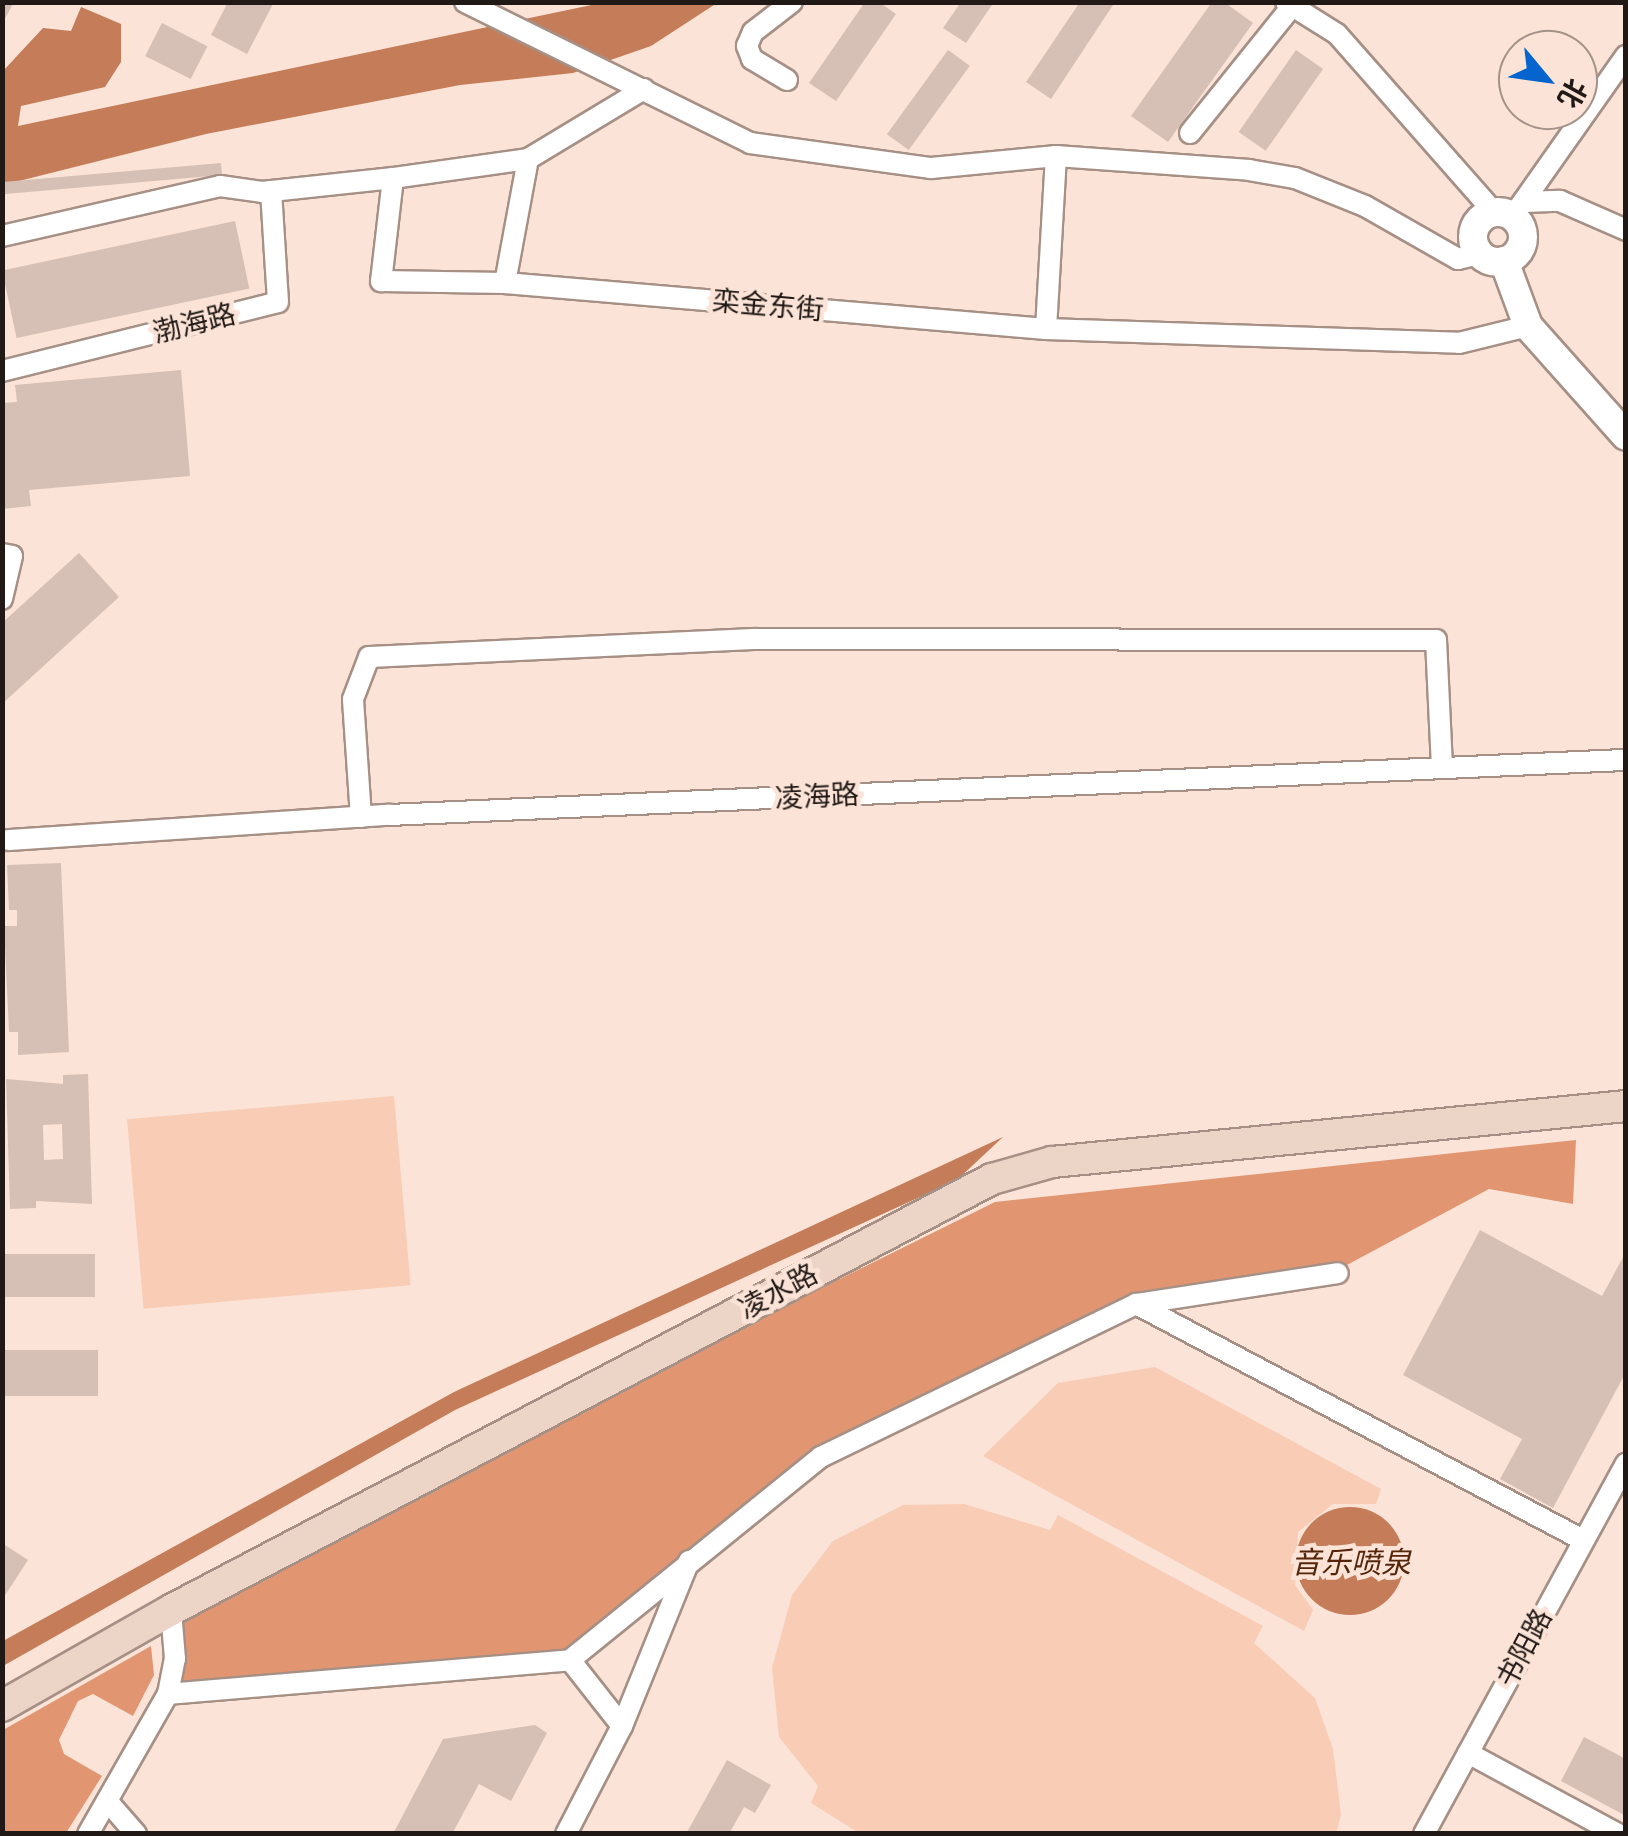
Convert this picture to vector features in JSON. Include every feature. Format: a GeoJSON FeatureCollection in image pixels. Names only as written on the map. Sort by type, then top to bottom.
{"type":"FeatureCollection","features":[{"type":"Feature","properties":{"kind":"main road","name":"凌水路"},"geometry":{"type":"LineString","coordinates":[[2,1706],[171,1610],[992,1178],[1052,1162],[1626,1106]]}},
{"type":"Feature","properties":{"kind":"street"},"geometry":{"type":"LineString","coordinates":[[787,80],[752,59],[747,46],[753,32],[792,2]]}},
{"type":"Feature","properties":{"kind":"street"},"geometry":{"type":"LineString","coordinates":[[471,5],[750,143],[865,163],[931,168],[1056,156],[1295,178],[1365,206],[1458,259],[1492,257],[1523,242],[1510,210],[1336,34],[1289,4],[1190,133]]}},
{"type":"Feature","properties":{"kind":"street"},"geometry":{"type":"LineString","coordinates":[[1626,56],[1510,210],[1474,233],[1492,257],[1528,326],[1626,436]]}},
{"type":"Feature","properties":{"kind":"street"},"geometry":{"type":"LineString","coordinates":[[2,236],[220,186],[271,191],[528,159],[634,84]]}},
{"type":"Feature","properties":{"kind":"street"},"geometry":{"type":"LineString","coordinates":[[1046,329],[1056,156]]}},
{"type":"Feature","properties":{"kind":"street"},"geometry":{"type":"LineString","coordinates":[[505,283],[528,159]]}},
{"type":"Feature","properties":{"kind":"street","name":"栾金东街"},"geometry":{"type":"LineString","coordinates":[[392,178],[381,281],[505,283],[1046,329],[1458,343],[1528,326]]}},
{"type":"Feature","properties":{"kind":"street","name":"渤海路"},"geometry":{"type":"LineString","coordinates":[[2,371],[278,302],[271,191]]}},
{"type":"Feature","properties":{"kind":"street"},"geometry":{"type":"LineString","coordinates":[[1510,210],[1560,201],[1626,230]]}},
{"type":"Feature","properties":{"kind":"street"},"geometry":{"type":"LineString","coordinates":[[2,554],[12,556],[2,599]]}},
{"type":"Feature","properties":{"kind":"street"},"geometry":{"type":"LineString","coordinates":[[361,816],[353,700],[369,656],[754,639],[1436,640],[1442,768]]}},
{"type":"Feature","properties":{"kind":"street","name":"凌海路"},"geometry":{"type":"LineString","coordinates":[[4,836],[361,816],[1626,760]]}},
{"type":"Feature","properties":{"kind":"street"},"geometry":{"type":"LineString","coordinates":[[168,1694],[570,1660],[820,1457],[1136,1304],[1258,1280],[1338,1273]]}},
{"type":"Feature","properties":{"kind":"street"},"geometry":{"type":"LineString","coordinates":[[1136,1304],[1583,1540]]}},
{"type":"Feature","properties":{"kind":"street","name":"书阳路"},"geometry":{"type":"LineString","coordinates":[[1424,1834],[1626,1464]]}},
{"type":"Feature","properties":{"kind":"street"},"geometry":{"type":"LineString","coordinates":[[566,1834],[622,1726],[690,1559]]}},
{"type":"Feature","properties":{"kind":"street"},"geometry":{"type":"LineString","coordinates":[[88,1834],[168,1694],[175,1659],[171,1610]]}},
{"type":"Feature","properties":{"kind":"street"},"geometry":{"type":"LineString","coordinates":[[570,1660],[622,1726]]}},
{"type":"Feature","properties":{"kind":"street"},"geometry":{"type":"LineString","coordinates":[[1468,1753],[1618,1834]]}},
{"type":"Feature","properties":{"kind":"street"},"geometry":{"type":"LineString","coordinates":[[109,1803],[136,1834]]}},
{"type":"Feature","properties":{"kind":"shaded area"},"geometry":{"type":"Polygon","coordinates":[[[394,1096],[411,1285],[144,1309],[127,1119],[394,1096]]]}},
{"type":"Feature","properties":{"kind":"shaded area"},"geometry":{"type":"Polygon","coordinates":[[[1576,1140],[1573,1204],[1489,1189],[1330,1274],[1135,1304],[821,1457],[570,1660],[168,1694],[171,1610],[995,1202],[1576,1140]]]}},
{"type":"Feature","properties":{"kind":"shaded area"},"geometry":{"type":"Polygon","coordinates":[[[1155,1367],[1381,1489],[1376,1504],[1333,1504],[1298,1532],[1295,1585],[1313,1610],[1304,1631],[983,1456],[1058,1383],[1155,1367]]]}},
{"type":"Feature","properties":{"kind":"shaded area"},"geometry":{"type":"Polygon","coordinates":[[[964,1504],[1050,1530],[1058,1515],[1263,1626],[1254,1643],[1315,1698],[1333,1749],[1341,1815],[1336,1833],[859,1833],[811,1803],[818,1786],[779,1737],[772,1668],[792,1595],[833,1541],[903,1505],[964,1504]]]}},
{"type":"Feature","properties":{"kind":"shaded area"},"geometry":{"type":"Polygon","coordinates":[[[151,1646],[154,1675],[133,1716],[93,1694],[78,1701],[59,1740],[64,1754],[102,1776],[66,1833],[3,1833],[3,1730],[151,1646]]]}},
{"type":"Feature","properties":{"kind":"water"},"geometry":{"type":"Polygon","coordinates":[[[601,3],[717,3],[651,46],[573,73],[460,85],[206,134],[3,185],[3,71],[43,28],[71,31],[81,7],[121,24],[121,62],[105,87],[21,106],[18,126],[601,3]]]}},
{"type":"Feature","properties":{"kind":"water"},"geometry":{"type":"Polygon","coordinates":[[[1003,1137],[957,1180],[455,1410],[3,1666],[3,1641],[454,1392],[1003,1137]]]}},
{"type":"Feature","properties":{"kind":"water","name":"音乐喷泉"},"geometry":{"type":"Polygon","coordinates":[[[1350,1507],[1371,1511],[1388,1523],[1400,1540],[1404,1561],[1400,1582],[1388,1599],[1371,1611],[1350,1615],[1329,1611],[1312,1599],[1300,1582],[1296,1561],[1300,1540],[1312,1523],[1329,1511],[1350,1507]]]}},
{"type":"Feature","properties":{"kind":"building"},"geometry":{"type":"Polygon","coordinates":[[[2,2],[14,2],[2,24],[2,2]]]}},
{"type":"Feature","properties":{"kind":"building"},"geometry":{"type":"Polygon","coordinates":[[[228,2],[274,2],[247,54],[211,35],[228,2]]]}},
{"type":"Feature","properties":{"kind":"building"},"geometry":{"type":"Polygon","coordinates":[[[865,2],[879,2],[896,14],[836,101],[809,83],[865,2]]]}},
{"type":"Feature","properties":{"kind":"building"},"geometry":{"type":"Polygon","coordinates":[[[961,2],[994,2],[966,43],[943,28],[961,2]]]}},
{"type":"Feature","properties":{"kind":"building"},"geometry":{"type":"Polygon","coordinates":[[[1080,2],[1115,2],[1051,99],[1026,82],[1080,2]]]}},
{"type":"Feature","properties":{"kind":"building"},"geometry":{"type":"Polygon","coordinates":[[[1212,2],[1224,2],[1253,23],[1168,142],[1131,116],[1212,2]]]}},
{"type":"Feature","properties":{"kind":"building"},"geometry":{"type":"Polygon","coordinates":[[[162,23],[207,46],[191,79],[145,56],[162,23]]]}},
{"type":"Feature","properties":{"kind":"building"},"geometry":{"type":"Polygon","coordinates":[[[948,50],[970,66],[909,150],[887,134],[948,50]]]}},
{"type":"Feature","properties":{"kind":"building"},"geometry":{"type":"Polygon","coordinates":[[[1296,50],[1323,69],[1266,151],[1239,132],[1296,50]]]}},
{"type":"Feature","properties":{"kind":"building"},"geometry":{"type":"Polygon","coordinates":[[[221,163],[222,175],[2,194],[2,182],[221,163]]]}},
{"type":"Feature","properties":{"kind":"building"},"geometry":{"type":"Polygon","coordinates":[[[235,221],[249,288],[17,338],[2,270],[235,221]]]}},
{"type":"Feature","properties":{"kind":"building"},"geometry":{"type":"Polygon","coordinates":[[[181,370],[190,476],[29,490],[31,506],[2,509],[2,403],[17,402],[15,385],[181,370]]]}},
{"type":"Feature","properties":{"kind":"building"},"geometry":{"type":"Polygon","coordinates":[[[79,553],[119,597],[2,704],[2,623],[79,553]]]}},
{"type":"Feature","properties":{"kind":"building"},"geometry":{"type":"Polygon","coordinates":[[[61,863],[69,1052],[18,1055],[18,1032],[9,1032],[4,926],[17,926],[17,910],[9,910],[7,865],[61,863]]]}},
{"type":"Feature","properties":{"kind":"building"},"geometry":{"type":"Polygon","coordinates":[[[88,1074],[92,1204],[36,1201],[36,1208],[10,1209],[6,1079],[63,1084],[63,1075],[88,1074]],[[62,1124],[43,1125],[44,1160],[63,1159],[62,1124]]]}},
{"type":"Feature","properties":{"kind":"building"},"geometry":{"type":"Polygon","coordinates":[[[1480,1230],[1602,1296],[1626,1252],[1626,1372],[1553,1508],[1500,1479],[1522,1439],[1403,1375],[1480,1230]]]}},
{"type":"Feature","properties":{"kind":"building"},"geometry":{"type":"Polygon","coordinates":[[[2,1254],[95,1254],[95,1297],[2,1297],[2,1254]]]}},
{"type":"Feature","properties":{"kind":"building"},"geometry":{"type":"Polygon","coordinates":[[[2,1350],[98,1350],[98,1396],[2,1396],[2,1350]]]}},
{"type":"Feature","properties":{"kind":"building"},"geometry":{"type":"Polygon","coordinates":[[[2,1543],[28,1560],[2,1600],[2,1543]]]}},
{"type":"Feature","properties":{"kind":"building"},"geometry":{"type":"Polygon","coordinates":[[[535,1725],[547,1733],[511,1801],[479,1784],[452,1834],[393,1834],[443,1739],[535,1725]]]}},
{"type":"Feature","properties":{"kind":"building"},"geometry":{"type":"Polygon","coordinates":[[[1584,1737],[1626,1759],[1626,1816],[1561,1781],[1584,1737]]]}},
{"type":"Feature","properties":{"kind":"building"},"geometry":{"type":"Polygon","coordinates":[[[727,1760],[771,1785],[755,1813],[744,1807],[729,1834],[686,1834],[727,1760]]]}}]}
